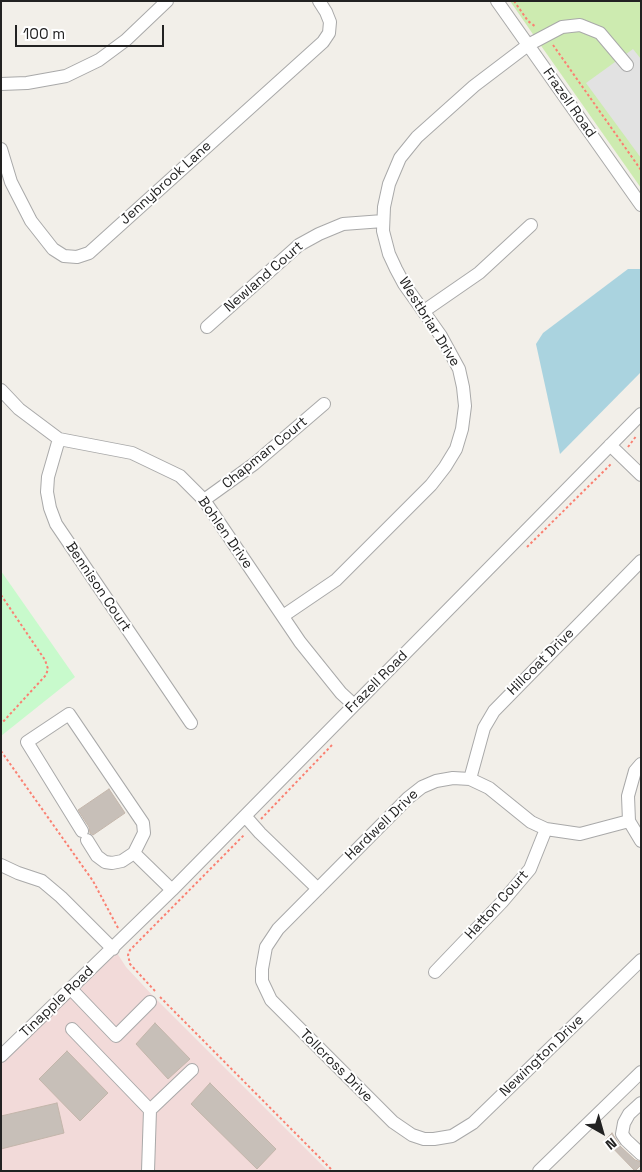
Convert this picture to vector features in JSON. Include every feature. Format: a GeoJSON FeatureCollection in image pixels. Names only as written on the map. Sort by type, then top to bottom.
{"type":"FeatureCollection","features":[{"type":"Feature","properties":{"kind":"street"},"geometry":{"type":"LineString","coordinates":[[1,84],[27,83],[66,76],[99,60],[126,40],[167,1]]}},
{"type":"Feature","properties":{"kind":"street","name":"Jennybrook Lane"},"geometry":{"type":"LineString","coordinates":[[1,149],[11,182],[31,221],[53,249],[64,256],[77,258],[89,253],[323,42],[329,33],[330,22],[319,1]]}},
{"type":"Feature","properties":{"kind":"street","name":"Frazell Road"},"geometry":{"type":"LineString","coordinates":[[497,1],[641,205]]}},
{"type":"Feature","properties":{"kind":"street","name":"Westbriar Drive"},"geometry":{"type":"LineString","coordinates":[[283,616],[328,586],[349,568],[432,485],[456,449],[462,429],[464,406],[463,387],[459,369],[451,353],[396,270],[389,254],[383,231],[388,184],[400,158],[417,138],[474,86],[528,45],[562,27],[580,25],[600,33],[627,64]]}},
{"type":"Feature","properties":{"kind":"street","name":"Newland Court"},"geometry":{"type":"LineString","coordinates":[[207,327],[299,245],[343,224],[383,221]]}},
{"type":"Feature","properties":{"kind":"street"},"geometry":{"type":"LineString","coordinates":[[424,311],[479,272],[531,225]]}},
{"type":"Feature","properties":{"kind":"street","name":"Bohlen Drive"},"geometry":{"type":"LineString","coordinates":[[1,390],[19,409],[58,439],[132,453],[180,476],[204,500],[306,650],[354,706]]}},
{"type":"Feature","properties":{"kind":"street","name":"Chapman Court"},"geometry":{"type":"LineString","coordinates":[[204,500],[254,464],[324,404]]}},
{"type":"Feature","properties":{"kind":"street","name":"Frazell Road"},"geometry":{"type":"LineString","coordinates":[[112,949],[172,890],[249,821],[354,706],[641,414]]}},
{"type":"Feature","properties":{"kind":"street","name":"Bennison Court"},"geometry":{"type":"LineString","coordinates":[[58,439],[48,478],[49,500],[56,524],[191,723]]}},
{"type":"Feature","properties":{"kind":"street"},"geometry":{"type":"LineString","coordinates":[[610,445],[641,475]]}},
{"type":"Feature","properties":{"kind":"street","name":"Hillcoat Drive"},"geometry":{"type":"LineString","coordinates":[[470,780],[484,728],[494,711],[641,562]]}},
{"type":"Feature","properties":{"kind":"street"},"geometry":{"type":"LineString","coordinates":[[69,714],[143,823],[144,833],[134,853],[122,861],[112,863],[105,862],[97,856],[27,742],[69,714]]}},
{"type":"Feature","properties":{"kind":"street"},"geometry":{"type":"LineString","coordinates":[[641,764],[635,771],[628,796],[630,821],[641,841]]}},
{"type":"Feature","properties":{"kind":"street","name":"Hardwell Drive"},"geometry":{"type":"LineString","coordinates":[[262,969],[266,947],[278,929],[408,798],[436,781],[453,778],[470,780],[489,788],[531,822],[546,830],[580,834],[630,821]]}},
{"type":"Feature","properties":{"kind":"street"},"geometry":{"type":"LineString","coordinates":[[249,821],[318,889]]}},
{"type":"Feature","properties":{"kind":"street","name":"Hatton Court"},"geometry":{"type":"LineString","coordinates":[[435,972],[502,902],[530,869],[546,830]]}},
{"type":"Feature","properties":{"kind":"street"},"geometry":{"type":"LineString","coordinates":[[134,853],[172,890]]}},
{"type":"Feature","properties":{"kind":"street"},"geometry":{"type":"LineString","coordinates":[[1,865],[42,881],[61,897],[112,949]]}},
{"type":"Feature","properties":{"kind":"street","name":"Tinapple Road"},"geometry":{"type":"LineString","coordinates":[[1,1056],[112,949]]}},
{"type":"Feature","properties":{"kind":"street","name":"Newington Drive"},"geometry":{"type":"LineString","coordinates":[[434,1139],[452,1136],[473,1123],[641,960]]}},
{"type":"Feature","properties":{"kind":"street","name":"Tollcross Drive"},"geometry":{"type":"LineString","coordinates":[[262,969],[262,981],[271,1000],[393,1122],[412,1135],[424,1139],[434,1139]]}},
{"type":"Feature","properties":{"kind":"street"},"geometry":{"type":"LineString","coordinates":[[71,989],[116,1036],[150,1002]]}},
{"type":"Feature","properties":{"kind":"street"},"geometry":{"type":"LineString","coordinates":[[72,1029],[150,1110]]}},
{"type":"Feature","properties":{"kind":"street"},"geometry":{"type":"LineString","coordinates":[[148,1171],[150,1110],[192,1070]]}},
{"type":"Feature","properties":{"kind":"street"},"geometry":{"type":"LineString","coordinates":[[539,1171],[641,1072]]}},
{"type":"Feature","properties":{"kind":"street"},"geometry":{"type":"LineString","coordinates":[[641,1103],[629,1114],[624,1123],[622,1134],[641,1154]]}},
{"type":"Feature","properties":{"kind":"path"},"geometry":{"type":"LineString","coordinates":[[514,1],[531,24],[547,35],[641,170]]}},
{"type":"Feature","properties":{"kind":"path"},"geometry":{"type":"LineString","coordinates":[[526,548],[641,431]]}},
{"type":"Feature","properties":{"kind":"path"},"geometry":{"type":"LineString","coordinates":[[1,595],[45,660],[48,670],[46,675],[1,724]]}},
{"type":"Feature","properties":{"kind":"path"},"geometry":{"type":"LineString","coordinates":[[332,745],[249,821],[134,945],[128,956],[130,964],[157,994],[333,1171]]}},
{"type":"Feature","properties":{"kind":"path"},"geometry":{"type":"LineString","coordinates":[[1,751],[93,881],[117,927]]}},
{"type":"Feature","properties":{"kind":"shaded area"},"geometry":{"type":"Polygon","coordinates":[[[633,49],[641,59],[641,158],[586,83],[633,49]]]}},
{"type":"Feature","properties":{"kind":"shaded area"},"geometry":{"type":"Polygon","coordinates":[[[117,953],[126,967],[154,997],[328,1171],[1,1171],[1,1063],[117,953]]]}},
{"type":"Feature","properties":{"kind":"green space"},"geometry":{"type":"Polygon","coordinates":[[[510,1],[641,1],[641,188],[537,40],[510,1]]]}},
{"type":"Feature","properties":{"kind":"green space"},"geometry":{"type":"Polygon","coordinates":[[[1,571],[75,677],[1,736],[1,571]]]}},
{"type":"Feature","properties":{"kind":"water"},"geometry":{"type":"Polygon","coordinates":[[[628,269],[641,269],[641,372],[560,454],[536,344],[543,333],[628,269]]]}},
{"type":"Feature","properties":{"kind":"building"},"geometry":{"type":"Polygon","coordinates":[[[109,789],[125,813],[93,835],[90,833],[89,827],[78,810],[109,789]]]}},
{"type":"Feature","properties":{"kind":"building"},"geometry":{"type":"Polygon","coordinates":[[[155,1023],[190,1059],[168,1079],[136,1044],[155,1023]]]}},
{"type":"Feature","properties":{"kind":"building"},"geometry":{"type":"Polygon","coordinates":[[[67,1051],[108,1093],[80,1121],[39,1079],[67,1051]]]}},
{"type":"Feature","properties":{"kind":"building"},"geometry":{"type":"Polygon","coordinates":[[[210,1083],[276,1149],[257,1169],[191,1104],[210,1083]]]}},
{"type":"Feature","properties":{"kind":"building"},"geometry":{"type":"Polygon","coordinates":[[[57,1103],[64,1133],[1,1149],[1,1116],[57,1103]]]}},
{"type":"Feature","properties":{"kind":"building"},"geometry":{"type":"Polygon","coordinates":[[[612,1133],[620,1146],[635,1160],[641,1162],[641,1165],[635,1171],[605,1140],[612,1133]]]}}]}
